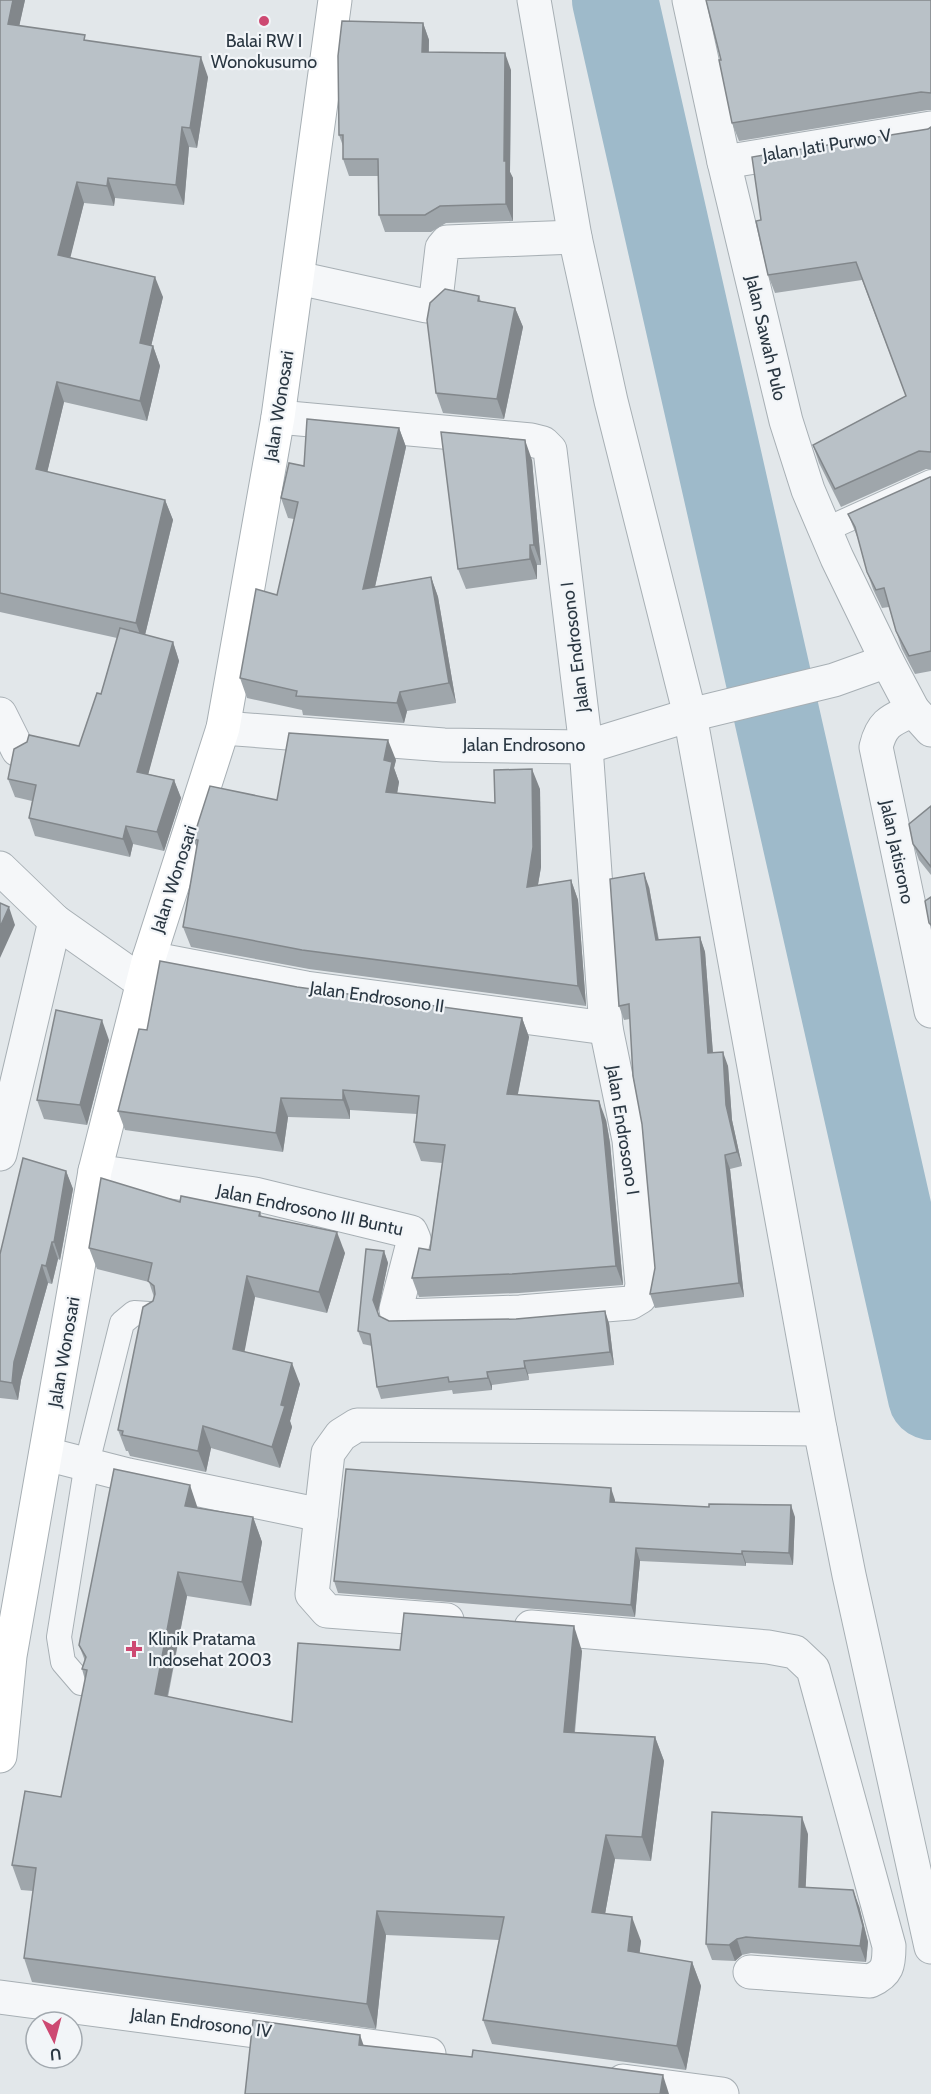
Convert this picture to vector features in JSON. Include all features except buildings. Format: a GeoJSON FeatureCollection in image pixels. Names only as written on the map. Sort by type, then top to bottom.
{"type":"FeatureCollection","features":[{"type":"Feature","properties":{"kind":"main road","name":"Jalan Wonosari"},"geometry":{"type":"LineString","coordinates":[[0,1756],[5,1655],[46,1454],[95,1171],[146,971],[223,728],[278,417],[335,0]]}},
{"type":"Feature","properties":{"kind":"street"},"geometry":{"type":"LineString","coordinates":[[534,0],[575,237],[611,401],[702,713],[820,1429],[851,1585],[931,1947]]}},
{"type":"Feature","properties":{"kind":"street","name":"Jalan Sawah Pulo"},"geometry":{"type":"LineString","coordinates":[[689,0],[724,162],[786,422],[808,490],[887,662]]}},
{"type":"Feature","properties":{"kind":"street","name":"Jalan Jati Purwo V"},"geometry":{"type":"LineString","coordinates":[[724,162],[931,128]]}},
{"type":"Feature","properties":{"kind":"street"},"geometry":{"type":"LineString","coordinates":[[298,278],[426,306],[433,304],[436,298],[442,248],[447,242],[575,237]]}},
{"type":"Feature","properties":{"kind":"street","name":"Jalan Endrosono I"},"geometry":{"type":"LineString","coordinates":[[278,417],[531,440],[543,443],[550,450],[586,747],[606,1028],[629,1140],[642,1284],[640,1297]]}},
{"type":"Feature","properties":{"kind":"street","name":"Jalan Endrosono"},"geometry":{"type":"LineString","coordinates":[[223,728],[444,745],[586,747],[702,713],[834,680],[887,662]]}},
{"type":"Feature","properties":{"kind":"street","name":"Jalan Jatisrono"},"geometry":{"type":"LineString","coordinates":[[887,662],[922,720],[888,722],[879,733],[876,747],[931,1011]]}},
{"type":"Feature","properties":{"kind":"street"},"geometry":{"type":"LineString","coordinates":[[0,714],[18,750]]}},
{"type":"Feature","properties":{"kind":"street"},"geometry":{"type":"LineString","coordinates":[[0,868],[55,921],[146,971]]}},
{"type":"Feature","properties":{"kind":"street"},"geometry":{"type":"LineString","coordinates":[[0,1154],[55,921]]}},
{"type":"Feature","properties":{"kind":"street","name":"Jalan Endrosono II"},"geometry":{"type":"LineString","coordinates":[[146,971],[306,988],[606,1028]]}},
{"type":"Feature","properties":{"kind":"street","name":"Jalan Endrosono III Buntu"},"geometry":{"type":"LineString","coordinates":[[95,1171],[255,1194],[411,1232],[414,1239],[396,1309],[398,1315],[542,1310],[630,1303],[640,1297]]}},
{"type":"Feature","properties":{"kind":"street"},"geometry":{"type":"LineString","coordinates":[[750,1972],[870,1981],[883,1975],[889,1964],[889,1946],[813,1670],[795,1652],[768,1647],[327,1611],[312,1594],[328,1453],[341,1435],[357,1425],[820,1429]]}},
{"type":"Feature","properties":{"kind":"street"},"geometry":{"type":"LineString","coordinates":[[46,1454],[128,1475],[321,1515]]}},
{"type":"Feature","properties":{"kind":"street","name":"Jalan Endrosono IV"},"geometry":{"type":"LineString","coordinates":[[0,1997],[464,2059]]}},
{"type":"Feature","properties":{"kind":"street"},"geometry":{"type":"LineString","coordinates":[[592,2076],[722,2094]]}},
{"type":"Feature","properties":{"kind":"lane"},"geometry":{"type":"LineString","coordinates":[[825,530],[931,482]]}},
{"type":"Feature","properties":{"kind":"lane"},"geometry":{"type":"LineString","coordinates":[[81,1683],[63,1662],[59,1637],[87,1464],[122,1323],[134,1313],[149,1314]]}},
{"type":"Feature","properties":{"kind":"waterway"},"geometry":{"type":"LineString","coordinates":[[615,0],[931,1397]]}},
{"type":"Feature","properties":{"kind":"place","name":"Balai RW I Wonokusumo"},"geometry":{"type":"Point","coordinates":[264,21]}},
{"type":"Feature","properties":{"kind":"place","name":"Klinik Pratama Indosehat 2003"},"geometry":{"type":"Point","coordinates":[134,1649]}}]}
